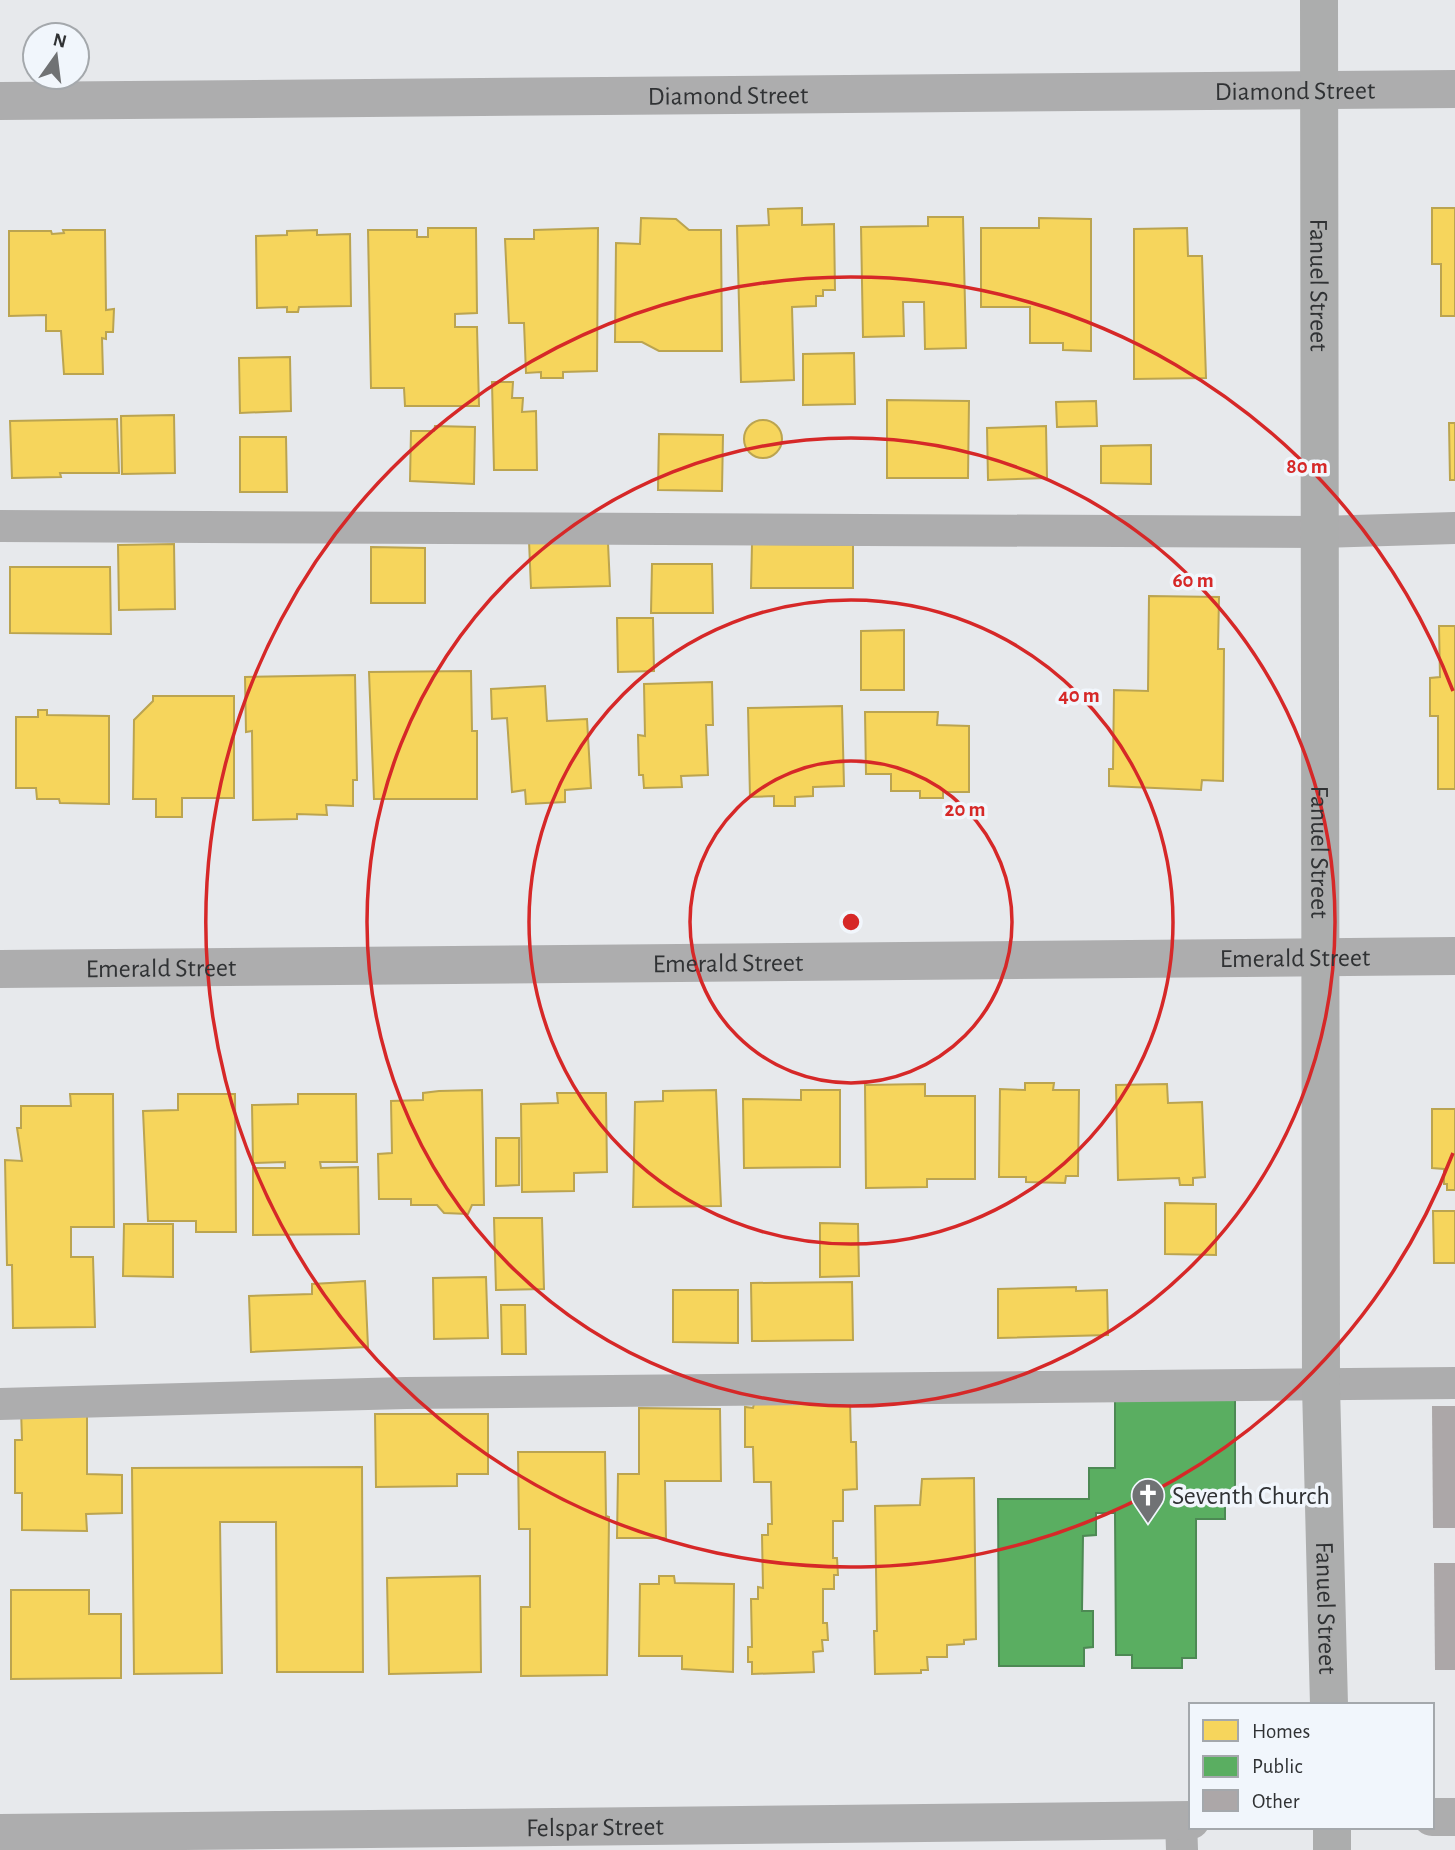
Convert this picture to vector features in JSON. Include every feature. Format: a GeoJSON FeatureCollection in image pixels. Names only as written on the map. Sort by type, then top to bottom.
{"type":"FeatureCollection","features":[{"type":"Feature","properties":{"kind":"street","name":"Fanuel Street"},"geometry":{"type":"LineString","coordinates":[[1319,0],[1321,1386],[1329,1703]]}},
{"type":"Feature","properties":{"kind":"street","name":"Diamond Street"},"geometry":{"type":"LineString","coordinates":[[0,101],[1455,89]]}},
{"type":"Feature","properties":{"kind":"street","name":"Emerald Street"},"geometry":{"type":"LineString","coordinates":[[0,969],[1455,956]]}},
{"type":"Feature","properties":{"kind":"street"},"geometry":{"type":"LineString","coordinates":[[1434,1817],[1455,1817]]}},
{"type":"Feature","properties":{"kind":"street"},"geometry":{"type":"LineString","coordinates":[[1332,1829],[1332,1850]]}},
{"type":"Feature","properties":{"kind":"street","name":"Felspar Street"},"geometry":{"type":"LineString","coordinates":[[0,1833],[1185,1830]]}},
{"type":"Feature","properties":{"kind":"lane"},"geometry":{"type":"LineString","coordinates":[[0,526],[1320,532],[1455,528]]}},
{"type":"Feature","properties":{"kind":"lane"},"geometry":{"type":"LineString","coordinates":[[0,1405],[406,1393],[1455,1383]]}},
{"type":"Feature","properties":{"kind":"building: Homes"},"geometry":{"type":"Polygon","coordinates":[[[802,208],[802,225],[834,224],[835,290],[823,290],[823,296],[816,296],[816,306],[792,307],[794,380],[741,382],[737,226],[769,225],[768,209],[802,208]]]}},
{"type":"Feature","properties":{"kind":"building: Homes"},"geometry":{"type":"Polygon","coordinates":[[[1432,208],[1455,208],[1455,316],[1441,316],[1441,264],[1432,264],[1432,208]]]}},
{"type":"Feature","properties":{"kind":"building: Homes"},"geometry":{"type":"Polygon","coordinates":[[[928,217],[963,217],[966,348],[925,349],[924,302],[903,302],[904,336],[863,337],[861,227],[928,226],[928,217]]]}},
{"type":"Feature","properties":{"kind":"building: Homes"},"geometry":{"type":"Polygon","coordinates":[[[641,218],[676,219],[689,230],[721,230],[722,351],[659,351],[642,342],[615,342],[616,243],[640,244],[641,218]]]}},
{"type":"Feature","properties":{"kind":"building: Homes"},"geometry":{"type":"Polygon","coordinates":[[[1039,218],[1091,219],[1091,351],[1063,350],[1063,343],[1030,343],[1030,307],[981,307],[981,228],[1039,228],[1039,218]]]}},
{"type":"Feature","properties":{"kind":"building: Homes"},"geometry":{"type":"Polygon","coordinates":[[[428,228],[476,228],[477,313],[455,314],[455,327],[477,327],[479,406],[405,406],[404,388],[371,388],[368,230],[417,230],[417,237],[428,237],[428,228]]]}},
{"type":"Feature","properties":{"kind":"building: Homes"},"geometry":{"type":"Polygon","coordinates":[[[598,228],[597,371],[563,372],[563,378],[541,378],[541,372],[526,373],[524,323],[509,323],[505,239],[534,239],[534,230],[598,228]]]}},
{"type":"Feature","properties":{"kind":"building: Homes"},"geometry":{"type":"Polygon","coordinates":[[[1187,228],[1188,256],[1202,256],[1206,378],[1134,379],[1134,229],[1187,228]]]}},
{"type":"Feature","properties":{"kind":"building: Homes"},"geometry":{"type":"Polygon","coordinates":[[[63,230],[105,230],[106,310],[114,309],[113,332],[106,332],[106,339],[102,338],[103,374],[64,374],[61,331],[46,331],[46,315],[9,316],[9,231],[51,231],[52,234],[64,233],[63,230]]]}},
{"type":"Feature","properties":{"kind":"building: Homes"},"geometry":{"type":"Polygon","coordinates":[[[317,230],[317,235],[350,234],[351,306],[299,307],[298,312],[287,312],[287,307],[257,308],[256,236],[317,230]]]}},
{"type":"Feature","properties":{"kind":"building: Homes"},"geometry":{"type":"Polygon","coordinates":[[[854,353],[855,404],[803,405],[803,354],[854,353]]]}},
{"type":"Feature","properties":{"kind":"building: Homes"},"geometry":{"type":"Polygon","coordinates":[[[290,357],[291,411],[240,413],[239,358],[290,357]]]}},
{"type":"Feature","properties":{"kind":"building: Homes"},"geometry":{"type":"Polygon","coordinates":[[[492,382],[513,382],[512,398],[523,398],[522,412],[536,411],[537,470],[494,470],[492,382]]]}},
{"type":"Feature","properties":{"kind":"building: Homes"},"geometry":{"type":"Polygon","coordinates":[[[887,400],[969,401],[968,478],[887,478],[887,400]]]}},
{"type":"Feature","properties":{"kind":"building: Homes"},"geometry":{"type":"Polygon","coordinates":[[[1096,401],[1097,426],[1057,427],[1056,402],[1096,401]]]}},
{"type":"Feature","properties":{"kind":"building: Homes"},"geometry":{"type":"Polygon","coordinates":[[[174,415],[175,473],[122,474],[121,416],[174,415]]]}},
{"type":"Feature","properties":{"kind":"building: Homes"},"geometry":{"type":"Polygon","coordinates":[[[117,419],[119,473],[60,473],[61,477],[12,478],[10,421],[117,419]]]}},
{"type":"Feature","properties":{"kind":"building: Homes"},"geometry":{"type":"Polygon","coordinates":[[[763,420],[776,426],[782,439],[776,452],[763,458],[750,452],[744,439],[750,426],[763,420]]]}},
{"type":"Feature","properties":{"kind":"building: Homes"},"geometry":{"type":"Polygon","coordinates":[[[1449,423],[1455,423],[1455,480],[1450,480],[1449,423]]]}},
{"type":"Feature","properties":{"kind":"building: Homes"},"geometry":{"type":"Polygon","coordinates":[[[435,426],[475,427],[474,484],[410,481],[411,431],[434,431],[435,426]]]}},
{"type":"Feature","properties":{"kind":"building: Homes"},"geometry":{"type":"Polygon","coordinates":[[[1046,426],[1047,478],[988,480],[987,428],[1046,426]]]}},
{"type":"Feature","properties":{"kind":"building: Homes"},"geometry":{"type":"Polygon","coordinates":[[[659,434],[723,435],[722,491],[658,490],[659,434]]]}},
{"type":"Feature","properties":{"kind":"building: Homes"},"geometry":{"type":"Polygon","coordinates":[[[240,437],[286,437],[287,492],[240,492],[240,437]]]}},
{"type":"Feature","properties":{"kind":"building: Homes"},"geometry":{"type":"Polygon","coordinates":[[[1151,445],[1151,484],[1101,483],[1101,446],[1151,445]]]}},
{"type":"Feature","properties":{"kind":"building: Homes"},"geometry":{"type":"Polygon","coordinates":[[[529,541],[608,543],[610,586],[531,588],[529,541]]]}},
{"type":"Feature","properties":{"kind":"building: Homes"},"geometry":{"type":"Polygon","coordinates":[[[174,544],[175,609],[119,610],[118,545],[174,544]]]}},
{"type":"Feature","properties":{"kind":"building: Homes"},"geometry":{"type":"Polygon","coordinates":[[[752,544],[853,545],[853,588],[751,588],[752,544]]]}},
{"type":"Feature","properties":{"kind":"building: Homes"},"geometry":{"type":"Polygon","coordinates":[[[371,547],[425,548],[425,603],[371,603],[371,547]]]}},
{"type":"Feature","properties":{"kind":"building: Homes"},"geometry":{"type":"Polygon","coordinates":[[[652,564],[712,564],[713,613],[651,613],[652,564]]]}},
{"type":"Feature","properties":{"kind":"building: Homes"},"geometry":{"type":"Polygon","coordinates":[[[10,567],[110,567],[111,634],[10,633],[10,567]]]}},
{"type":"Feature","properties":{"kind":"building: Homes"},"geometry":{"type":"Polygon","coordinates":[[[1149,596],[1219,597],[1218,649],[1224,649],[1223,781],[1202,780],[1201,790],[1109,786],[1109,769],[1113,769],[1114,690],[1148,691],[1149,596]]]}},
{"type":"Feature","properties":{"kind":"building: Homes"},"geometry":{"type":"Polygon","coordinates":[[[617,618],[653,618],[654,671],[618,672],[617,618]]]}},
{"type":"Feature","properties":{"kind":"building: Homes"},"geometry":{"type":"Polygon","coordinates":[[[1439,626],[1455,626],[1455,789],[1438,789],[1438,716],[1430,716],[1430,678],[1440,677],[1439,626]]]}},
{"type":"Feature","properties":{"kind":"building: Homes"},"geometry":{"type":"Polygon","coordinates":[[[904,630],[904,690],[861,690],[861,631],[904,630]]]}},
{"type":"Feature","properties":{"kind":"building: Homes"},"geometry":{"type":"Polygon","coordinates":[[[471,671],[472,731],[477,731],[477,799],[374,799],[369,672],[471,671]]]}},
{"type":"Feature","properties":{"kind":"building: Homes"},"geometry":{"type":"Polygon","coordinates":[[[355,675],[357,780],[353,780],[353,806],[326,805],[327,815],[297,814],[297,819],[253,820],[252,731],[246,732],[245,677],[355,675]]]}},
{"type":"Feature","properties":{"kind":"building: Homes"},"geometry":{"type":"Polygon","coordinates":[[[712,682],[713,725],[706,725],[708,775],[681,776],[682,787],[644,788],[643,775],[639,775],[638,735],[645,736],[644,684],[712,682]]]}},
{"type":"Feature","properties":{"kind":"building: Homes"},"geometry":{"type":"Polygon","coordinates":[[[545,686],[547,721],[587,719],[591,788],[565,790],[565,802],[526,804],[525,790],[512,792],[507,718],[492,719],[491,689],[545,686]]]}},
{"type":"Feature","properties":{"kind":"building: Homes"},"geometry":{"type":"Polygon","coordinates":[[[153,696],[234,696],[234,798],[182,798],[182,817],[156,817],[156,799],[133,799],[134,720],[153,701],[153,696]]]}},
{"type":"Feature","properties":{"kind":"building: Homes"},"geometry":{"type":"Polygon","coordinates":[[[842,706],[844,786],[813,787],[813,796],[795,797],[795,806],[774,806],[774,796],[750,797],[748,708],[842,706]]]}},
{"type":"Feature","properties":{"kind":"building: Homes"},"geometry":{"type":"Polygon","coordinates":[[[38,710],[47,710],[47,715],[109,716],[109,804],[60,803],[59,799],[37,799],[36,788],[16,788],[16,717],[38,717],[38,710]]]}},
{"type":"Feature","properties":{"kind":"building: Homes"},"geometry":{"type":"Polygon","coordinates":[[[865,712],[938,712],[937,725],[969,726],[969,792],[943,792],[943,798],[920,798],[920,791],[891,791],[891,774],[866,774],[865,712]]]}},
{"type":"Feature","properties":{"kind":"building: Homes"},"geometry":{"type":"Polygon","coordinates":[[[1025,1083],[1054,1083],[1053,1090],[1079,1090],[1078,1176],[1066,1176],[1065,1183],[1026,1182],[1026,1177],[999,1177],[1000,1089],[1025,1090],[1025,1083]]]}},
{"type":"Feature","properties":{"kind":"building: Homes"},"geometry":{"type":"Polygon","coordinates":[[[925,1084],[925,1096],[975,1096],[975,1179],[927,1179],[927,1187],[866,1188],[865,1085],[925,1084]]]}},
{"type":"Feature","properties":{"kind":"building: Homes"},"geometry":{"type":"Polygon","coordinates":[[[1167,1084],[1168,1103],[1202,1102],[1205,1177],[1193,1178],[1193,1185],[1180,1185],[1179,1178],[1118,1180],[1116,1085],[1167,1084]]]}},
{"type":"Feature","properties":{"kind":"building: Homes"},"geometry":{"type":"Polygon","coordinates":[[[482,1090],[484,1205],[472,1205],[468,1214],[444,1213],[437,1205],[411,1205],[411,1199],[379,1199],[378,1154],[392,1153],[391,1101],[423,1100],[423,1093],[439,1091],[482,1090]]]}},
{"type":"Feature","properties":{"kind":"building: Homes"},"geometry":{"type":"Polygon","coordinates":[[[716,1090],[721,1206],[633,1207],[635,1102],[663,1101],[663,1091],[716,1090]]]}},
{"type":"Feature","properties":{"kind":"building: Homes"},"geometry":{"type":"Polygon","coordinates":[[[801,1090],[840,1090],[840,1167],[744,1168],[743,1099],[801,1100],[801,1090]]]}},
{"type":"Feature","properties":{"kind":"building: Homes"},"geometry":{"type":"Polygon","coordinates":[[[557,1093],[606,1093],[607,1172],[574,1173],[574,1191],[522,1192],[521,1104],[558,1103],[557,1093]]]}},
{"type":"Feature","properties":{"kind":"building: Homes"},"geometry":{"type":"Polygon","coordinates":[[[70,1094],[113,1094],[114,1227],[71,1227],[71,1257],[93,1257],[95,1327],[13,1328],[12,1265],[7,1265],[5,1160],[22,1161],[17,1128],[21,1128],[21,1106],[71,1106],[70,1094]]]}},
{"type":"Feature","properties":{"kind":"building: Homes"},"geometry":{"type":"Polygon","coordinates":[[[178,1094],[235,1094],[236,1232],[196,1232],[196,1221],[148,1221],[143,1111],[178,1110],[178,1094]]]}},
{"type":"Feature","properties":{"kind":"building: Homes"},"geometry":{"type":"Polygon","coordinates":[[[298,1094],[356,1094],[357,1162],[320,1162],[321,1168],[358,1167],[359,1234],[253,1235],[253,1168],[285,1168],[285,1162],[253,1163],[252,1105],[298,1104],[298,1094]]]}},
{"type":"Feature","properties":{"kind":"building: Homes"},"geometry":{"type":"Polygon","coordinates":[[[1432,1109],[1455,1109],[1455,1190],[1447,1190],[1447,1184],[1444,1184],[1444,1169],[1432,1168],[1432,1109]]]}},
{"type":"Feature","properties":{"kind":"building: Homes"},"geometry":{"type":"Polygon","coordinates":[[[496,1138],[519,1138],[519,1185],[496,1186],[496,1138]]]}},
{"type":"Feature","properties":{"kind":"building: Homes"},"geometry":{"type":"Polygon","coordinates":[[[1165,1203],[1216,1204],[1216,1255],[1165,1254],[1165,1203]]]}},
{"type":"Feature","properties":{"kind":"building: Homes"},"geometry":{"type":"Polygon","coordinates":[[[1433,1211],[1455,1211],[1455,1263],[1434,1263],[1433,1211]]]}},
{"type":"Feature","properties":{"kind":"building: Homes"},"geometry":{"type":"Polygon","coordinates":[[[494,1218],[542,1218],[544,1289],[496,1290],[494,1218]]]}},
{"type":"Feature","properties":{"kind":"building: Homes"},"geometry":{"type":"Polygon","coordinates":[[[820,1223],[858,1224],[859,1276],[820,1277],[820,1223]]]}},
{"type":"Feature","properties":{"kind":"building: Homes"},"geometry":{"type":"Polygon","coordinates":[[[124,1224],[173,1224],[173,1277],[123,1276],[124,1224]]]}},
{"type":"Feature","properties":{"kind":"building: Homes"},"geometry":{"type":"Polygon","coordinates":[[[486,1277],[488,1338],[434,1339],[433,1278],[486,1277]]]}},
{"type":"Feature","properties":{"kind":"building: Homes"},"geometry":{"type":"Polygon","coordinates":[[[365,1281],[368,1347],[251,1352],[249,1296],[312,1294],[312,1284],[365,1281]]]}},
{"type":"Feature","properties":{"kind":"building: Homes"},"geometry":{"type":"Polygon","coordinates":[[[852,1282],[853,1340],[752,1341],[751,1283],[852,1282]]]}},
{"type":"Feature","properties":{"kind":"building: Homes"},"geometry":{"type":"Polygon","coordinates":[[[1076,1287],[1076,1291],[1107,1290],[1108,1335],[998,1338],[998,1289],[1076,1287]]]}},
{"type":"Feature","properties":{"kind":"building: Homes"},"geometry":{"type":"Polygon","coordinates":[[[673,1290],[738,1290],[738,1343],[673,1342],[673,1290]]]}},
{"type":"Feature","properties":{"kind":"building: Homes"},"geometry":{"type":"Polygon","coordinates":[[[501,1305],[525,1305],[526,1354],[502,1354],[501,1305]]]}},
{"type":"Feature","properties":{"kind":"building: Homes"},"geometry":{"type":"Polygon","coordinates":[[[850,1402],[851,1442],[856,1442],[857,1489],[843,1490],[843,1521],[833,1521],[833,1558],[837,1558],[838,1575],[834,1575],[834,1589],[823,1589],[823,1623],[827,1623],[828,1640],[822,1640],[823,1651],[813,1652],[814,1672],[752,1674],[752,1662],[748,1662],[748,1647],[752,1647],[751,1599],[758,1599],[758,1587],[763,1588],[762,1535],[768,1535],[768,1524],[772,1524],[771,1482],[754,1482],[753,1447],[745,1447],[745,1407],[753,1408],[754,1404],[850,1402]]]}},
{"type":"Feature","properties":{"kind":"building: Homes"},"geometry":{"type":"Polygon","coordinates":[[[639,1408],[720,1409],[721,1481],[665,1481],[666,1538],[617,1538],[618,1474],[639,1474],[639,1408]]]}},
{"type":"Feature","properties":{"kind":"building: Homes"},"geometry":{"type":"Polygon","coordinates":[[[21,1409],[87,1409],[87,1474],[122,1475],[122,1513],[86,1514],[87,1531],[22,1530],[22,1493],[15,1493],[15,1440],[22,1440],[21,1409]]]}},
{"type":"Feature","properties":{"kind":"building: Homes"},"geometry":{"type":"Polygon","coordinates":[[[375,1414],[488,1414],[488,1474],[457,1474],[457,1486],[376,1487],[375,1414]]]}},
{"type":"Feature","properties":{"kind":"building: Homes"},"geometry":{"type":"Polygon","coordinates":[[[518,1452],[605,1452],[606,1516],[609,1517],[607,1675],[521,1676],[521,1607],[530,1607],[530,1529],[519,1529],[518,1452]]]}},
{"type":"Feature","properties":{"kind":"building: Homes"},"geometry":{"type":"Polygon","coordinates":[[[362,1467],[363,1672],[277,1672],[276,1522],[220,1522],[222,1673],[134,1674],[132,1468],[362,1467]]]}},
{"type":"Feature","properties":{"kind":"building: Homes"},"geometry":{"type":"Polygon","coordinates":[[[974,1478],[976,1639],[964,1640],[964,1644],[947,1645],[947,1657],[927,1657],[928,1670],[921,1670],[921,1673],[875,1674],[875,1506],[920,1505],[922,1479],[974,1478]]]}},
{"type":"Feature","properties":{"kind":"building: Homes"},"geometry":{"type":"Polygon","coordinates":[[[480,1576],[481,1672],[389,1674],[387,1578],[480,1576]]]}},
{"type":"Feature","properties":{"kind":"building: Homes"},"geometry":{"type":"Polygon","coordinates":[[[659,1576],[674,1576],[675,1583],[734,1584],[733,1672],[682,1669],[682,1656],[639,1656],[640,1584],[659,1584],[659,1576]]]}},
{"type":"Feature","properties":{"kind":"building: Homes"},"geometry":{"type":"Polygon","coordinates":[[[11,1590],[89,1590],[89,1614],[121,1614],[121,1678],[11,1679],[11,1590]]]}},
{"type":"Feature","properties":{"kind":"building: Public"},"geometry":{"type":"Polygon","coordinates":[[[1115,1398],[1235,1399],[1235,1503],[1225,1503],[1225,1519],[1196,1519],[1196,1658],[1182,1658],[1182,1668],[1132,1668],[1132,1655],[1116,1655],[1115,1513],[1096,1513],[1096,1535],[1083,1536],[1082,1611],[1093,1611],[1093,1647],[1084,1648],[1084,1666],[999,1666],[998,1499],[1089,1499],[1089,1468],[1115,1468],[1115,1398]]]}},
{"type":"Feature","properties":{"kind":"building: Other"},"geometry":{"type":"Polygon","coordinates":[[[1432,1406],[1455,1406],[1455,1528],[1433,1528],[1432,1406]]]}},
{"type":"Feature","properties":{"kind":"building: Other"},"geometry":{"type":"Polygon","coordinates":[[[1434,1563],[1455,1563],[1455,1670],[1435,1670],[1434,1563]]]}},
{"type":"Feature","properties":{"kind":"place","name":"Seventh Church"},"geometry":{"type":"Point","coordinates":[1148,1525]}}]}
